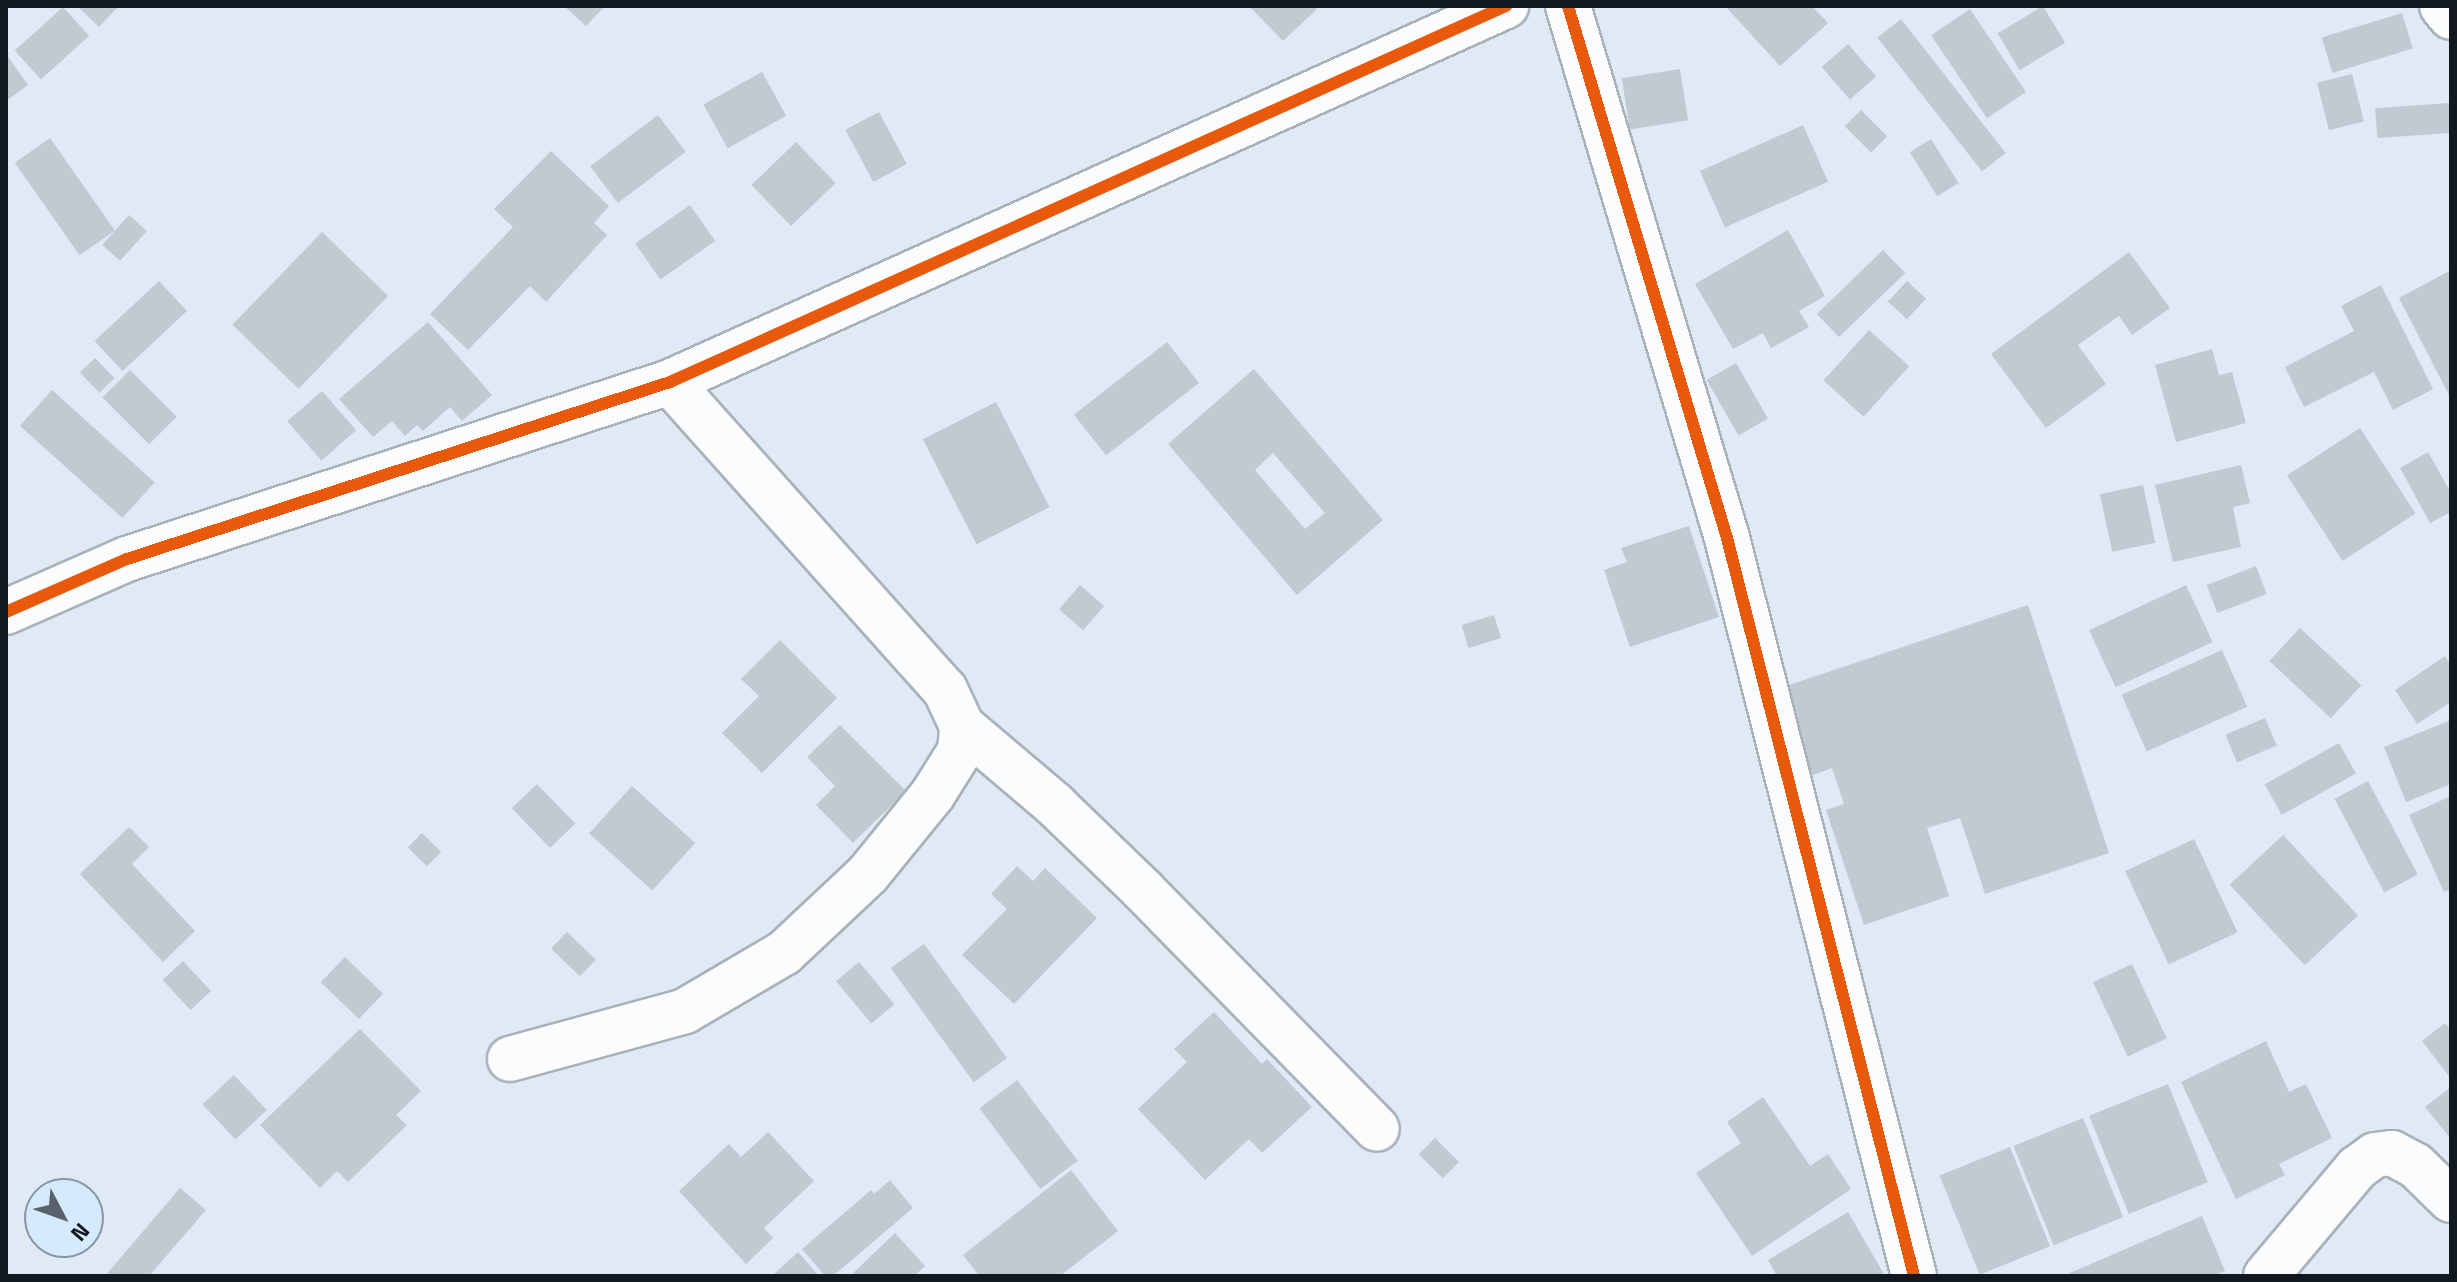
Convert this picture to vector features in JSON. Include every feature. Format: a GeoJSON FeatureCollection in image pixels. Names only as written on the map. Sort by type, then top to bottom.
{"type":"FeatureCollection","features":[{"type":"Feature","properties":{"kind":"street"},"geometry":{"type":"LineString","coordinates":[[6,612],[127,559],[670,382],[1506,6]]}},
{"type":"Feature","properties":{"kind":"street"},"geometry":{"type":"LineString","coordinates":[[1568,6],[1727,538],[1914,1276]]}},
{"type":"Feature","properties":{"kind":"street"},"geometry":{"type":"LineString","coordinates":[[2442,6],[2451,17]]}},
{"type":"Feature","properties":{"kind":"street"},"geometry":{"type":"LineString","coordinates":[[670,382],[945,690],[962,726],[1055,805],[1143,890],[1377,1129]]}},
{"type":"Feature","properties":{"kind":"street"},"geometry":{"type":"LineString","coordinates":[[510,1059],[685,1011],[784,953],[868,874],[933,794],[960,751],[962,726]]}},
{"type":"Feature","properties":{"kind":"street"},"geometry":{"type":"LineString","coordinates":[[2266,1276],[2357,1168],[2375,1155],[2392,1153],[2415,1165],[2451,1200]]}},
{"type":"Feature","properties":{"kind":"building"},"geometry":{"type":"Polygon","coordinates":[[[77,6],[115,6],[117,8],[99,27],[77,6]]]}},
{"type":"Feature","properties":{"kind":"building"},"geometry":{"type":"Polygon","coordinates":[[[564,6],[605,6],[586,26],[564,6]]]}},
{"type":"Feature","properties":{"kind":"building"},"geometry":{"type":"Polygon","coordinates":[[[1249,6],[1314,6],[1317,9],[1283,41],[1249,6]]]}},
{"type":"Feature","properties":{"kind":"building"},"geometry":{"type":"Polygon","coordinates":[[[1725,6],[1812,6],[1828,23],[1780,66],[1725,6]]]}},
{"type":"Feature","properties":{"kind":"building"},"geometry":{"type":"Polygon","coordinates":[[[2043,6],[2065,43],[2020,70],[1998,33],[2043,6]]]}},
{"type":"Feature","properties":{"kind":"building"},"geometry":{"type":"Polygon","coordinates":[[[63,7],[89,36],[41,79],[15,50],[63,7]]]}},
{"type":"Feature","properties":{"kind":"building"},"geometry":{"type":"Polygon","coordinates":[[[1970,9],[2026,92],[1987,118],[1931,35],[1970,9]]]}},
{"type":"Feature","properties":{"kind":"building"},"geometry":{"type":"Polygon","coordinates":[[[2402,13],[2413,48],[2332,73],[2322,38],[2402,13]]]}},
{"type":"Feature","properties":{"kind":"building"},"geometry":{"type":"Polygon","coordinates":[[[1901,19],[2006,153],[1982,171],[1877,37],[1901,19]]]}},
{"type":"Feature","properties":{"kind":"building"},"geometry":{"type":"Polygon","coordinates":[[[1848,44],[1876,76],[1850,99],[1822,67],[1848,44]]]}},
{"type":"Feature","properties":{"kind":"building"},"geometry":{"type":"Polygon","coordinates":[[[6,54],[28,85],[6,101],[6,54]]]}},
{"type":"Feature","properties":{"kind":"building"},"geometry":{"type":"Polygon","coordinates":[[[1680,69],[1688,120],[1630,130],[1622,78],[1680,69]]]}},
{"type":"Feature","properties":{"kind":"building"},"geometry":{"type":"Polygon","coordinates":[[[762,72],[786,116],[728,148],[703,104],[762,72]]]}},
{"type":"Feature","properties":{"kind":"building"},"geometry":{"type":"Polygon","coordinates":[[[2352,74],[2364,122],[2329,130],[2317,83],[2352,74]]]}},
{"type":"Feature","properties":{"kind":"building"},"geometry":{"type":"Polygon","coordinates":[[[2449,103],[2451,133],[2377,138],[2375,108],[2449,103]]]}},
{"type":"Feature","properties":{"kind":"building"},"geometry":{"type":"Polygon","coordinates":[[[1861,110],[1887,136],[1871,152],[1845,126],[1861,110]]]}},
{"type":"Feature","properties":{"kind":"building"},"geometry":{"type":"Polygon","coordinates":[[[879,112],[907,164],[873,182],[845,130],[879,112]]]}},
{"type":"Feature","properties":{"kind":"building"},"geometry":{"type":"Polygon","coordinates":[[[658,115],[686,152],[618,203],[590,166],[658,115]]]}},
{"type":"Feature","properties":{"kind":"building"},"geometry":{"type":"Polygon","coordinates":[[[1803,125],[1828,182],[1725,228],[1700,171],[1803,125]]]}},
{"type":"Feature","properties":{"kind":"building"},"geometry":{"type":"Polygon","coordinates":[[[50,138],[115,231],[80,255],[15,163],[50,138]]]}},
{"type":"Feature","properties":{"kind":"building"},"geometry":{"type":"Polygon","coordinates":[[[1931,139],[1959,183],[1937,196],[1910,152],[1931,139]]]}},
{"type":"Feature","properties":{"kind":"building"},"geometry":{"type":"Polygon","coordinates":[[[796,142],[836,183],[791,226],[751,185],[796,142]]]}},
{"type":"Feature","properties":{"kind":"building"},"geometry":{"type":"Polygon","coordinates":[[[551,151],[609,206],[594,223],[607,235],[546,302],[530,286],[468,350],[430,314],[513,227],[494,209],[551,151]]]}},
{"type":"Feature","properties":{"kind":"building"},"geometry":{"type":"Polygon","coordinates":[[[690,205],[715,241],[660,279],[635,243],[690,205]]]}},
{"type":"Feature","properties":{"kind":"building"},"geometry":{"type":"Polygon","coordinates":[[[129,215],[147,231],[120,261],[102,245],[129,215]]]}},
{"type":"Feature","properties":{"kind":"building"},"geometry":{"type":"Polygon","coordinates":[[[1788,230],[1825,296],[1799,311],[1809,327],[1771,348],[1763,333],[1733,349],[1695,284],[1788,230]]]}},
{"type":"Feature","properties":{"kind":"building"},"geometry":{"type":"Polygon","coordinates":[[[322,232],[388,296],[299,389],[232,325],[322,232]]]}},
{"type":"Feature","properties":{"kind":"building"},"geometry":{"type":"Polygon","coordinates":[[[1883,250],[1905,273],[1839,337],[1817,314],[1883,250]]]}},
{"type":"Feature","properties":{"kind":"building"},"geometry":{"type":"Polygon","coordinates":[[[2129,252],[2170,308],[2132,335],[2119,316],[2078,345],[2106,384],[2046,428],[1991,354],[2129,252]]]}},
{"type":"Feature","properties":{"kind":"building"},"geometry":{"type":"Polygon","coordinates":[[[2451,270],[2451,399],[2399,298],[2451,270]]]}},
{"type":"Feature","properties":{"kind":"building"},"geometry":{"type":"Polygon","coordinates":[[[159,281],[187,311],[123,371],[95,341],[159,281]]]}},
{"type":"Feature","properties":{"kind":"building"},"geometry":{"type":"Polygon","coordinates":[[[1907,281],[1926,299],[1907,319],[1888,301],[1907,281]]]}},
{"type":"Feature","properties":{"kind":"building"},"geometry":{"type":"Polygon","coordinates":[[[2381,285],[2433,389],[2393,410],[2374,372],[2304,407],[2285,367],[2354,331],[2341,306],[2381,285]]]}},
{"type":"Feature","properties":{"kind":"building"},"geometry":{"type":"Polygon","coordinates":[[[428,322],[492,395],[462,421],[450,407],[423,431],[417,425],[405,436],[392,421],[373,437],[339,399],[428,322]]]}},
{"type":"Feature","properties":{"kind":"building"},"geometry":{"type":"Polygon","coordinates":[[[1869,330],[1909,366],[1864,417],[1823,381],[1869,330]]]}},
{"type":"Feature","properties":{"kind":"building"},"geometry":{"type":"Polygon","coordinates":[[[1167,342],[1199,383],[1106,456],[1074,415],[1167,342]]]}},
{"type":"Feature","properties":{"kind":"building"},"geometry":{"type":"Polygon","coordinates":[[[2212,349],[2219,375],[2232,372],[2246,423],[2176,442],[2155,365],[2212,349]]]}},
{"type":"Feature","properties":{"kind":"building"},"geometry":{"type":"Polygon","coordinates":[[[95,358],[114,378],[99,393],[80,373],[95,358]]]}},
{"type":"Feature","properties":{"kind":"building"},"geometry":{"type":"Polygon","coordinates":[[[1736,363],[1768,418],[1739,435],[1707,380],[1736,363]]]}},
{"type":"Feature","properties":{"kind":"building"},"geometry":{"type":"Polygon","coordinates":[[[1254,369],[1383,520],[1297,595],[1168,444],[1254,369]],[[1273,453],[1255,470],[1305,529],[1325,513],[1273,453]]]}},
{"type":"Feature","properties":{"kind":"building"},"geometry":{"type":"Polygon","coordinates":[[[130,370],[177,417],[149,444],[102,398],[130,370]]]}},
{"type":"Feature","properties":{"kind":"building"},"geometry":{"type":"Polygon","coordinates":[[[52,390],[155,482],[122,518],[20,426],[52,390]]]}},
{"type":"Feature","properties":{"kind":"building"},"geometry":{"type":"Polygon","coordinates":[[[322,391],[356,430],[321,460],[287,421],[322,391]]]}},
{"type":"Feature","properties":{"kind":"building"},"geometry":{"type":"Polygon","coordinates":[[[996,402],[1050,507],[977,544],[923,439],[996,402]]]}},
{"type":"Feature","properties":{"kind":"building"},"geometry":{"type":"Polygon","coordinates":[[[2360,428],[2416,514],[2343,561],[2287,475],[2360,428]]]}},
{"type":"Feature","properties":{"kind":"building"},"geometry":{"type":"Polygon","coordinates":[[[2428,452],[2451,493],[2451,512],[2430,523],[2400,468],[2428,452]]]}},
{"type":"Feature","properties":{"kind":"building"},"geometry":{"type":"Polygon","coordinates":[[[2241,465],[2250,503],[2233,507],[2241,547],[2173,562],[2155,485],[2241,465]]]}},
{"type":"Feature","properties":{"kind":"building"},"geometry":{"type":"Polygon","coordinates":[[[2143,485],[2155,543],[2112,552],[2100,494],[2143,485]]]}},
{"type":"Feature","properties":{"kind":"building"},"geometry":{"type":"Polygon","coordinates":[[[1689,526],[1719,617],[1630,647],[1604,570],[1627,562],[1621,548],[1689,526]]]}},
{"type":"Feature","properties":{"kind":"building"},"geometry":{"type":"Polygon","coordinates":[[[2256,566],[2267,594],[2217,613],[2207,585],[2256,566]]]}},
{"type":"Feature","properties":{"kind":"building"},"geometry":{"type":"Polygon","coordinates":[[[1080,585],[1104,606],[1083,630],[1059,609],[1080,585]]]}},
{"type":"Feature","properties":{"kind":"building"},"geometry":{"type":"Polygon","coordinates":[[[2186,585],[2213,642],[2116,687],[2089,630],[2186,585]]]}},
{"type":"Feature","properties":{"kind":"building"},"geometry":{"type":"Polygon","coordinates":[[[2028,605],[2109,853],[1985,894],[1960,818],[1927,828],[1949,896],[1864,925],[1826,810],[1844,804],[1832,768],[1808,777],[1780,688],[2028,605]]]}},
{"type":"Feature","properties":{"kind":"building"},"geometry":{"type":"Polygon","coordinates":[[[1494,615],[1501,638],[1469,648],[1461,625],[1494,615]]]}},
{"type":"Feature","properties":{"kind":"building"},"geometry":{"type":"Polygon","coordinates":[[[2300,628],[2361,685],[2331,718],[2269,661],[2300,628]]]}},
{"type":"Feature","properties":{"kind":"building"},"geometry":{"type":"Polygon","coordinates":[[[780,640],[837,698],[762,773],[722,733],[759,696],[741,679],[780,640]]]}},
{"type":"Feature","properties":{"kind":"building"},"geometry":{"type":"Polygon","coordinates":[[[2222,650],[2247,707],[2147,751],[2122,695],[2222,650]]]}},
{"type":"Feature","properties":{"kind":"building"},"geometry":{"type":"Polygon","coordinates":[[[2445,656],[2451,665],[2451,702],[2417,724],[2395,690],[2445,656]]]}},
{"type":"Feature","properties":{"kind":"building"},"geometry":{"type":"Polygon","coordinates":[[[2265,718],[2277,746],[2237,762],[2225,735],[2265,718]]]}},
{"type":"Feature","properties":{"kind":"building"},"geometry":{"type":"Polygon","coordinates":[[[2451,720],[2451,784],[2406,802],[2384,747],[2451,720]]]}},
{"type":"Feature","properties":{"kind":"building"},"geometry":{"type":"Polygon","coordinates":[[[840,725],[906,791],[853,843],[816,805],[835,786],[807,757],[840,725]]]}},
{"type":"Feature","properties":{"kind":"building"},"geometry":{"type":"Polygon","coordinates":[[[2339,743],[2356,774],[2282,815],[2265,784],[2339,743]]]}},
{"type":"Feature","properties":{"kind":"building"},"geometry":{"type":"Polygon","coordinates":[[[2368,781],[2418,875],[2384,892],[2334,799],[2368,781]]]}},
{"type":"Feature","properties":{"kind":"building"},"geometry":{"type":"Polygon","coordinates":[[[537,784],[575,824],[550,848],[512,808],[537,784]]]}},
{"type":"Feature","properties":{"kind":"building"},"geometry":{"type":"Polygon","coordinates":[[[632,786],[695,843],[652,890],[589,834],[632,786]]]}},
{"type":"Feature","properties":{"kind":"building"},"geometry":{"type":"Polygon","coordinates":[[[2451,796],[2451,889],[2444,892],[2409,815],[2451,796]]]}},
{"type":"Feature","properties":{"kind":"building"},"geometry":{"type":"Polygon","coordinates":[[[129,827],[149,847],[132,864],[195,931],[163,962],[80,874],[129,827]]]}},
{"type":"Feature","properties":{"kind":"building"},"geometry":{"type":"Polygon","coordinates":[[[422,833],[441,852],[427,866],[408,847],[422,833]]]}},
{"type":"Feature","properties":{"kind":"building"},"geometry":{"type":"Polygon","coordinates":[[[2283,835],[2358,915],[2305,965],[2230,885],[2283,835]]]}},
{"type":"Feature","properties":{"kind":"building"},"geometry":{"type":"Polygon","coordinates":[[[2194,839],[2238,932],[2169,964],[2125,871],[2194,839]]]}},
{"type":"Feature","properties":{"kind":"building"},"geometry":{"type":"Polygon","coordinates":[[[1017,866],[1033,881],[1045,868],[1097,918],[1014,1004],[962,955],[1007,909],[991,894],[1017,866]]]}},
{"type":"Feature","properties":{"kind":"building"},"geometry":{"type":"Polygon","coordinates":[[[567,932],[596,960],[580,976],[551,949],[567,932]]]}},
{"type":"Feature","properties":{"kind":"building"},"geometry":{"type":"Polygon","coordinates":[[[924,944],[1007,1058],[974,1082],[891,968],[924,944]]]}},
{"type":"Feature","properties":{"kind":"building"},"geometry":{"type":"Polygon","coordinates":[[[345,957],[383,994],[359,1019],[321,982],[345,957]]]}},
{"type":"Feature","properties":{"kind":"building"},"geometry":{"type":"Polygon","coordinates":[[[183,961],[211,991],[190,1010],[163,980],[183,961]]]}},
{"type":"Feature","properties":{"kind":"building"},"geometry":{"type":"Polygon","coordinates":[[[859,962],[894,1004],[871,1023],[836,981],[859,962]]]}},
{"type":"Feature","properties":{"kind":"building"},"geometry":{"type":"Polygon","coordinates":[[[2132,964],[2167,1038],[2128,1056],[2093,982],[2132,964]]]}},
{"type":"Feature","properties":{"kind":"building"},"geometry":{"type":"Polygon","coordinates":[[[1214,1012],[1262,1064],[1267,1059],[1312,1107],[1262,1153],[1249,1139],[1205,1180],[1138,1109],[1187,1062],[1174,1049],[1214,1012]]]}},
{"type":"Feature","properties":{"kind":"building"},"geometry":{"type":"Polygon","coordinates":[[[2445,1023],[2451,1031],[2451,1079],[2422,1041],[2445,1023]]]}},
{"type":"Feature","properties":{"kind":"building"},"geometry":{"type":"Polygon","coordinates":[[[360,1029],[421,1091],[396,1115],[407,1125],[348,1182],[337,1171],[320,1188],[260,1125],[360,1029]]]}},
{"type":"Feature","properties":{"kind":"building"},"geometry":{"type":"Polygon","coordinates":[[[2266,1041],[2289,1092],[2306,1084],[2332,1138],[2279,1164],[2285,1175],[2236,1199],[2181,1082],[2266,1041]]]}},
{"type":"Feature","properties":{"kind":"building"},"geometry":{"type":"Polygon","coordinates":[[[234,1075],[267,1110],[235,1139],[203,1104],[234,1075]]]}},
{"type":"Feature","properties":{"kind":"building"},"geometry":{"type":"Polygon","coordinates":[[[1017,1080],[1078,1161],[1040,1189],[979,1108],[1017,1080]]]}},
{"type":"Feature","properties":{"kind":"building"},"geometry":{"type":"Polygon","coordinates":[[[2168,1084],[2208,1182],[2129,1214],[2089,1116],[2168,1084]]]}},
{"type":"Feature","properties":{"kind":"building"},"geometry":{"type":"Polygon","coordinates":[[[2451,1087],[2451,1139],[2425,1107],[2451,1087]]]}},
{"type":"Feature","properties":{"kind":"building"},"geometry":{"type":"Polygon","coordinates":[[[1763,1097],[1810,1166],[1828,1154],[1851,1189],[1752,1256],[1696,1173],[1741,1143],[1727,1122],[1763,1097]]]}},
{"type":"Feature","properties":{"kind":"building"},"geometry":{"type":"Polygon","coordinates":[[[2083,1118],[2123,1217],[2054,1245],[2013,1146],[2083,1118]]]}},
{"type":"Feature","properties":{"kind":"building"},"geometry":{"type":"Polygon","coordinates":[[[768,1132],[814,1181],[764,1228],[773,1238],[746,1264],[679,1191],[729,1144],[741,1157],[768,1132]]]}},
{"type":"Feature","properties":{"kind":"building"},"geometry":{"type":"Polygon","coordinates":[[[1435,1138],[1459,1162],[1443,1178],[1419,1154],[1435,1138]]]}},
{"type":"Feature","properties":{"kind":"building"},"geometry":{"type":"Polygon","coordinates":[[[2010,1147],[2050,1246],[1980,1275],[1940,1175],[2010,1147]]]}},
{"type":"Feature","properties":{"kind":"building"},"geometry":{"type":"Polygon","coordinates":[[[1071,1170],[1118,1231],[1060,1276],[979,1276],[963,1255],[1071,1170]]]}},
{"type":"Feature","properties":{"kind":"building"},"geometry":{"type":"Polygon","coordinates":[[[890,1180],[913,1208],[833,1276],[825,1276],[802,1249],[871,1190],[874,1194],[890,1180]]]}},
{"type":"Feature","properties":{"kind":"building"},"geometry":{"type":"Polygon","coordinates":[[[180,1188],[206,1210],[149,1276],[105,1276],[180,1188]]]}},
{"type":"Feature","properties":{"kind":"building"},"geometry":{"type":"Polygon","coordinates":[[[1848,1212],[1885,1276],[1777,1276],[1768,1260],[1848,1212]]]}},
{"type":"Feature","properties":{"kind":"building"},"geometry":{"type":"Polygon","coordinates":[[[2202,1216],[2225,1271],[2214,1276],[2063,1276],[2202,1216]]]}},
{"type":"Feature","properties":{"kind":"building"},"geometry":{"type":"Polygon","coordinates":[[[895,1233],[925,1266],[914,1276],[850,1276],[895,1233]]]}},
{"type":"Feature","properties":{"kind":"building"},"geometry":{"type":"Polygon","coordinates":[[[798,1252],[819,1276],[772,1276],[798,1252]]]}},
{"type":"Feature","properties":{"kind":"cycle path"},"geometry":{"type":"LineString","coordinates":[[6,612],[127,559],[670,382],[1506,6]]}},
{"type":"Feature","properties":{"kind":"cycle path"},"geometry":{"type":"LineString","coordinates":[[1568,6],[1727,538],[1914,1276]]}}]}
